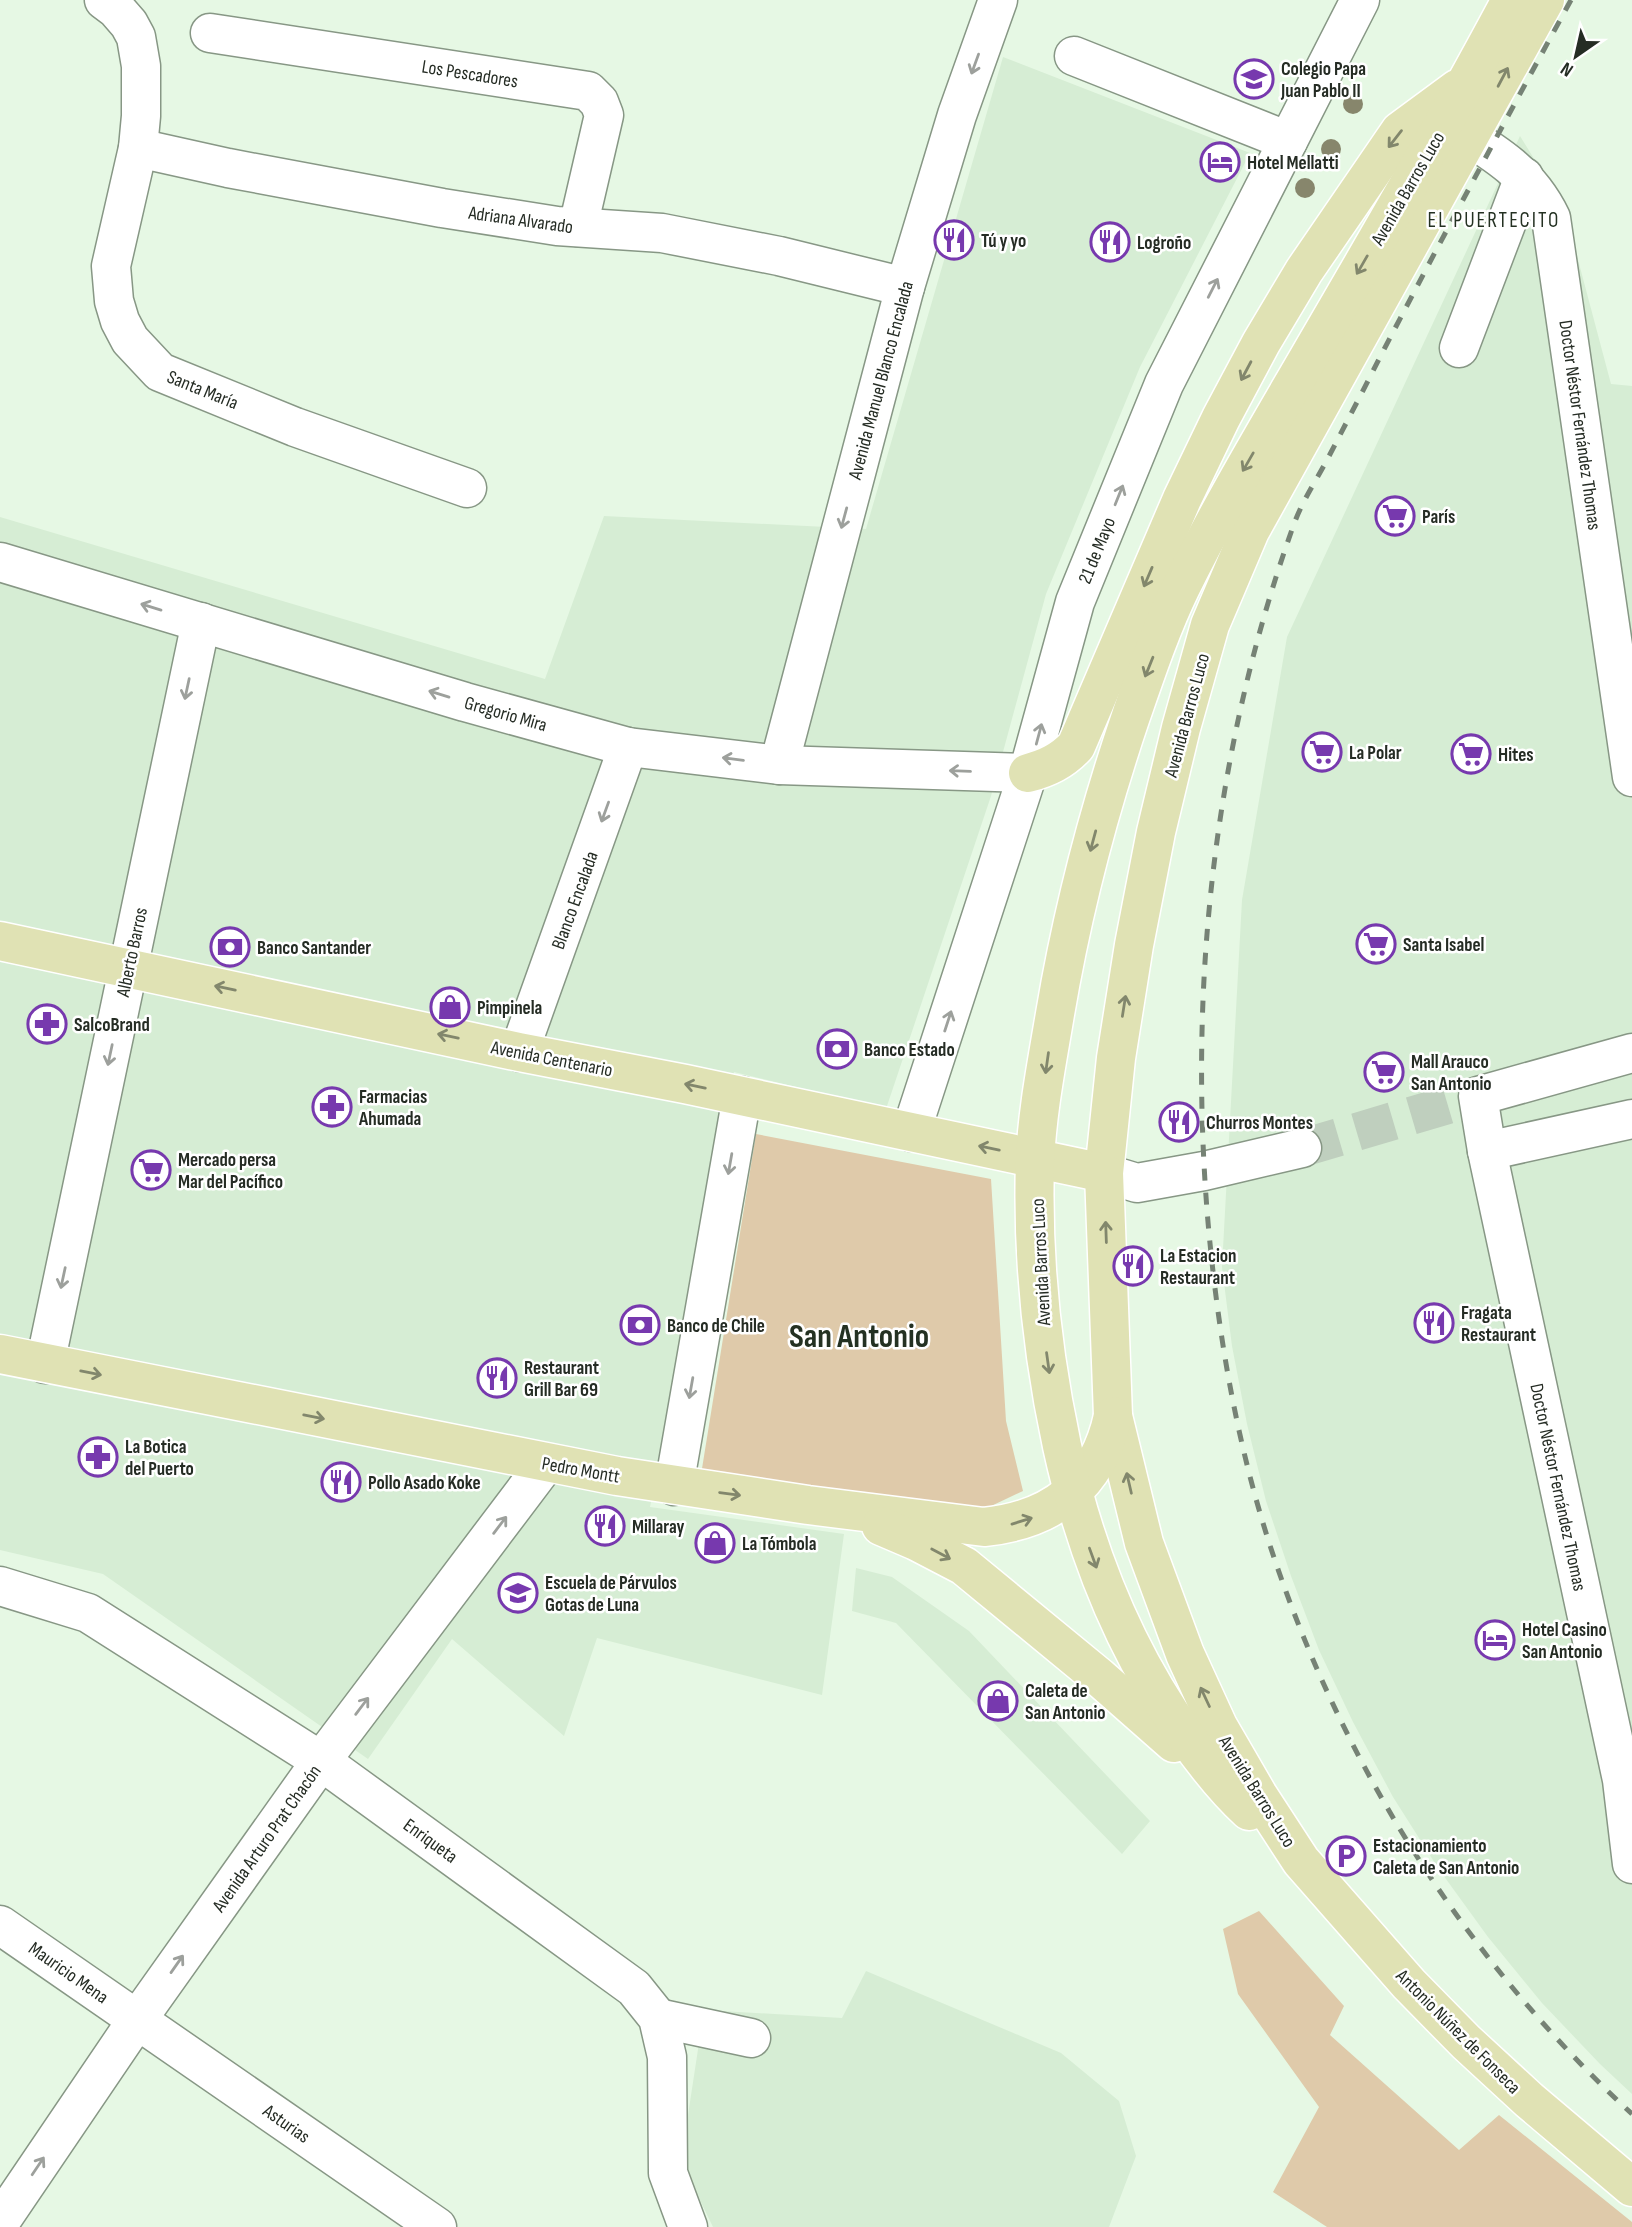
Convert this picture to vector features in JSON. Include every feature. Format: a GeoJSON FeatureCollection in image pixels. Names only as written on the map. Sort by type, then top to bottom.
{"type":"FeatureCollection","features":[{"type":"Feature","properties":{"kind":"main road","name":"Avenida Barros Luco"},"geometry":{"type":"LineString","coordinates":[[1301,1861],[1225,1738],[1185,1654],[1144,1543],[1114,1416],[1104,1173],[1116,1058],[1156,832],[1210,625],[1251,531],[1458,129],[1468,82],[1511,0]]}},
{"type":"Feature","properties":{"kind":"main road","name":"Avenida Barros Luco"},"geometry":{"type":"LineString","coordinates":[[1301,1861],[1239,1802],[1187,1738],[1143,1669],[1102,1583],[1073,1493],[1054,1407],[1042,1325],[1036,1241],[1035,1158],[1048,1058],[1067,949],[1111,775],[1178,593],[1220,510],[1458,129],[1545,0]]}},
{"type":"Feature","properties":{"kind":"main road"},"geometry":{"type":"LineString","coordinates":[[1028,773],[1045,769],[1060,761],[1076,746],[1182,499],[1232,397],[1304,271],[1399,131],[1468,82]]}},
{"type":"Feature","properties":{"kind":"main road","name":"Avenida Centenario"},"geometry":{"type":"LineString","coordinates":[[0,941],[1104,1173]]}},
{"type":"Feature","properties":{"kind":"main road","name":"Pedro Montt"},"geometry":{"type":"LineString","coordinates":[[0,1354],[674,1486],[984,1527],[1009,1525],[1032,1518],[1073,1493],[1099,1458],[1109,1437],[1114,1416]]}},
{"type":"Feature","properties":{"kind":"main road"},"geometry":{"type":"LineString","coordinates":[[808,1505],[883,1527],[964,1566],[1135,1708],[1239,1802]]}},
{"type":"Feature","properties":{"kind":"main road","name":"Antonio Núñez de Fonseca"},"geometry":{"type":"LineString","coordinates":[[1301,1861],[1400,1974],[1466,2042],[1529,2100],[1632,2186]]}},
{"type":"Feature","properties":{"kind":"street","name":"Santa María"},"geometry":{"type":"LineString","coordinates":[[104,0],[129,24],[139,52],[141,116],[138,148],[111,266],[111,283],[120,321],[130,340],[160,372],[295,427],[467,488]]}},
{"type":"Feature","properties":{"kind":"street","name":"Avenida Manuel Blanco Encalada"},"geometry":{"type":"LineString","coordinates":[[779,765],[905,287],[957,115],[998,0]]}},
{"type":"Feature","properties":{"kind":"street","name":"21 de Mayo"},"geometry":{"type":"LineString","coordinates":[[911,1132],[1028,773],[1075,602],[1164,384],[1360,0]]}},
{"type":"Feature","properties":{"kind":"street","name":"Los Pescadores"},"geometry":{"type":"LineString","coordinates":[[210,33],[588,91],[599,102],[604,115],[578,227]]}},
{"type":"Feature","properties":{"kind":"street"},"geometry":{"type":"LineString","coordinates":[[1074,56],[1288,141]]}},
{"type":"Feature","properties":{"kind":"street","name":"Doctor Néstor Fernández Thomas"},"geometry":{"type":"LineString","coordinates":[[1458,129],[1508,161],[1535,190],[1551,218],[1632,777]]}},
{"type":"Feature","properties":{"kind":"street","name":"Adriana Alvarado"},"geometry":{"type":"LineString","coordinates":[[138,148],[228,168],[442,208],[556,226],[662,233],[779,256],[905,287]]}},
{"type":"Feature","properties":{"kind":"street"},"geometry":{"type":"LineString","coordinates":[[1459,348],[1524,177]]}},
{"type":"Feature","properties":{"kind":"street","name":"Gregorio Mira"},"geometry":{"type":"LineString","coordinates":[[0,562],[466,702],[628,747],[779,765],[1028,773]]}},
{"type":"Feature","properties":{"kind":"street","name":"Alberto Barros"},"geometry":{"type":"LineString","coordinates":[[45,1364],[201,622]]}},
{"type":"Feature","properties":{"kind":"street","name":"Blanco Encalada"},"geometry":{"type":"LineString","coordinates":[[519,1052],[628,747]]}},
{"type":"Feature","properties":{"kind":"street","name":"Doctor Néstor Fernández Thomas"},"geometry":{"type":"LineString","coordinates":[[1632,1053],[1478,1096],[1487,1152],[1627,1779],[1632,1864]]}},
{"type":"Feature","properties":{"kind":"street"},"geometry":{"type":"LineString","coordinates":[[674,1486],[742,1096]]}},
{"type":"Feature","properties":{"kind":"street"},"geometry":{"type":"LineString","coordinates":[[1487,1152],[1632,1119]]}},
{"type":"Feature","properties":{"kind":"street"},"geometry":{"type":"LineString","coordinates":[[1104,1173],[1137,1183],[1302,1149]]}},
{"type":"Feature","properties":{"kind":"street","name":"Avenida Arturo Prat Chacón"},"geometry":{"type":"LineString","coordinates":[[0,2222],[137,2020],[321,1761],[546,1463]]}},
{"type":"Feature","properties":{"kind":"street","name":"Enriqueta"},"geometry":{"type":"LineString","coordinates":[[0,1586],[88,1613],[321,1761],[634,1988],[658,2018],[667,2057],[668,2173],[688,2227]]}},
{"type":"Feature","properties":{"kind":"street","name":"Mauricio Mena"},"geometry":{"type":"LineString","coordinates":[[0,1925],[137,2020]]}},
{"type":"Feature","properties":{"kind":"street"},"geometry":{"type":"LineString","coordinates":[[658,2018],[751,2038]]}},
{"type":"Feature","properties":{"kind":"street","name":"Asturias"},"geometry":{"type":"LineString","coordinates":[[137,2020],[437,2227]]}},
{"type":"Feature","properties":{"kind":"shaded area"},"geometry":{"type":"Polygon","coordinates":[[[1003,57],[1250,153],[1140,367],[1046,594],[991,796],[886,1109],[734,1072],[650,1507],[844,1534],[822,1695],[597,1638],[564,1736],[452,1639],[368,1759],[103,1574],[0,1550],[0,517],[545,679],[604,516],[866,529],[1003,57]]]}},
{"type":"Feature","properties":{"kind":"shaded area"},"geometry":{"type":"Polygon","coordinates":[[[1520,136],[1564,207],[1611,384],[1632,386],[1632,2094],[1542,2003],[1488,1937],[1438,1868],[1393,1797],[1353,1722],[1319,1650],[1266,1501],[1232,1346],[1222,1267],[1242,900],[1287,637],[1520,136]]]}},
{"type":"Feature","properties":{"kind":"shaded area"},"geometry":{"type":"Polygon","coordinates":[[[756,1134],[991,1179],[1006,1421],[1023,1491],[987,1508],[797,1496],[700,1481],[756,1134]]]}},
{"type":"Feature","properties":{"kind":"shaded area","name":"Caleta de San Antonio"},"geometry":{"type":"Polygon","coordinates":[[[856,1568],[892,1577],[969,1631],[1150,1821],[1122,1854],[896,1623],[852,1611],[856,1568]]]}},
{"type":"Feature","properties":{"kind":"shaded area"},"geometry":{"type":"Polygon","coordinates":[[[1259,1911],[1344,2006],[1330,2035],[1459,2150],[1499,2115],[1632,2222],[1632,2227],[1327,2227],[1273,2192],[1319,2107],[1238,1994],[1223,1929],[1259,1911]]]}},
{"type":"Feature","properties":{"kind":"shaded area"},"geometry":{"type":"Polygon","coordinates":[[[866,1971],[1061,2053],[1119,2101],[1136,2156],[1109,2227],[713,2227],[681,2161],[704,2010],[842,2018],[866,1971]]]}},
{"type":"Feature","properties":{"kind":"tunnel"},"geometry":{"type":"LineString","coordinates":[[1302,1148],[1478,1096]]}},
{"type":"Feature","properties":{"kind":"railway"},"geometry":{"type":"LineString","coordinates":[[1571,0],[1450,224],[1294,524],[1267,608],[1244,694],[1226,781],[1205,957],[1203,1134],[1208,1222],[1218,1315],[1234,1407],[1269,1542],[1313,1660],[1384,1803],[1426,1871],[1472,1936],[1522,1998],[1575,2058],[1632,2114]]}},
{"type":"Feature","properties":{"kind":"place","name":"Colegio Papa Juan Pablo II"},"geometry":{"type":"Point","coordinates":[1254,79]}},
{"type":"Feature","properties":{"kind":"place","name":"Hotel Mellatti"},"geometry":{"type":"Point","coordinates":[1220,162]}},
{"type":"Feature","properties":{"kind":"place","name":"Tú y yo"},"geometry":{"type":"Point","coordinates":[954,240]}},
{"type":"Feature","properties":{"kind":"place","name":"Logroño"},"geometry":{"type":"Point","coordinates":[1110,242]}},
{"type":"Feature","properties":{"kind":"place","name":"París"},"geometry":{"type":"Point","coordinates":[1395,516]}},
{"type":"Feature","properties":{"kind":"place","name":"La Polar"},"geometry":{"type":"Point","coordinates":[1322,752]}},
{"type":"Feature","properties":{"kind":"place","name":"Hites"},"geometry":{"type":"Point","coordinates":[1471,754]}},
{"type":"Feature","properties":{"kind":"place","name":"Santa Isabel"},"geometry":{"type":"Point","coordinates":[1376,944]}},
{"type":"Feature","properties":{"kind":"place","name":"Banco Santander"},"geometry":{"type":"Point","coordinates":[230,947]}},
{"type":"Feature","properties":{"kind":"place","name":"Pimpinela"},"geometry":{"type":"Point","coordinates":[450,1007]}},
{"type":"Feature","properties":{"kind":"place","name":"SalcoBrand"},"geometry":{"type":"Point","coordinates":[47,1024]}},
{"type":"Feature","properties":{"kind":"place","name":"Banco Estado"},"geometry":{"type":"Point","coordinates":[837,1049]}},
{"type":"Feature","properties":{"kind":"place","name":"Mall Arauco San Antonio"},"geometry":{"type":"Point","coordinates":[1384,1072]}},
{"type":"Feature","properties":{"kind":"place","name":"Farmacias Ahumada"},"geometry":{"type":"Point","coordinates":[332,1107]}},
{"type":"Feature","properties":{"kind":"place","name":"Churros Montes"},"geometry":{"type":"Point","coordinates":[1179,1122]}},
{"type":"Feature","properties":{"kind":"place","name":"Mercado persa Mar del Pacífico"},"geometry":{"type":"Point","coordinates":[151,1170]}},
{"type":"Feature","properties":{"kind":"place","name":"La Estacion Restaurant"},"geometry":{"type":"Point","coordinates":[1133,1266]}},
{"type":"Feature","properties":{"kind":"place","name":"Fragata Restaurant"},"geometry":{"type":"Point","coordinates":[1434,1323]}},
{"type":"Feature","properties":{"kind":"place","name":"Banco de Chile"},"geometry":{"type":"Point","coordinates":[640,1325]}},
{"type":"Feature","properties":{"kind":"place","name":"Restaurant Grill Bar 69"},"geometry":{"type":"Point","coordinates":[497,1378]}},
{"type":"Feature","properties":{"kind":"place","name":"La Botica del Puerto"},"geometry":{"type":"Point","coordinates":[98,1457]}},
{"type":"Feature","properties":{"kind":"place","name":"Pollo Asado Koke"},"geometry":{"type":"Point","coordinates":[341,1482]}},
{"type":"Feature","properties":{"kind":"place","name":"Millaray"},"geometry":{"type":"Point","coordinates":[605,1526]}},
{"type":"Feature","properties":{"kind":"place","name":"La Tómbola"},"geometry":{"type":"Point","coordinates":[715,1543]}},
{"type":"Feature","properties":{"kind":"place","name":"Escuela de Párvulos Gotas de Luna"},"geometry":{"type":"Point","coordinates":[518,1593]}},
{"type":"Feature","properties":{"kind":"place","name":"Hotel Casino San Antonio"},"geometry":{"type":"Point","coordinates":[1495,1640]}},
{"type":"Feature","properties":{"kind":"place","name":"Caleta de San Antonio"},"geometry":{"type":"Point","coordinates":[998,1701]}},
{"type":"Feature","properties":{"kind":"place","name":"Estacionamiento Caleta de San Antonio"},"geometry":{"type":"Point","coordinates":[1346,1856]}},
{"type":"Feature","properties":{"kind":"district","name":"EL PUERTECITO"},"geometry":{"type":"Point","coordinates":[1494,220]}},
{"type":"Feature","properties":{"kind":"district","name":"San Antonio"},"geometry":{"type":"Point","coordinates":[859,1335]}}]}
